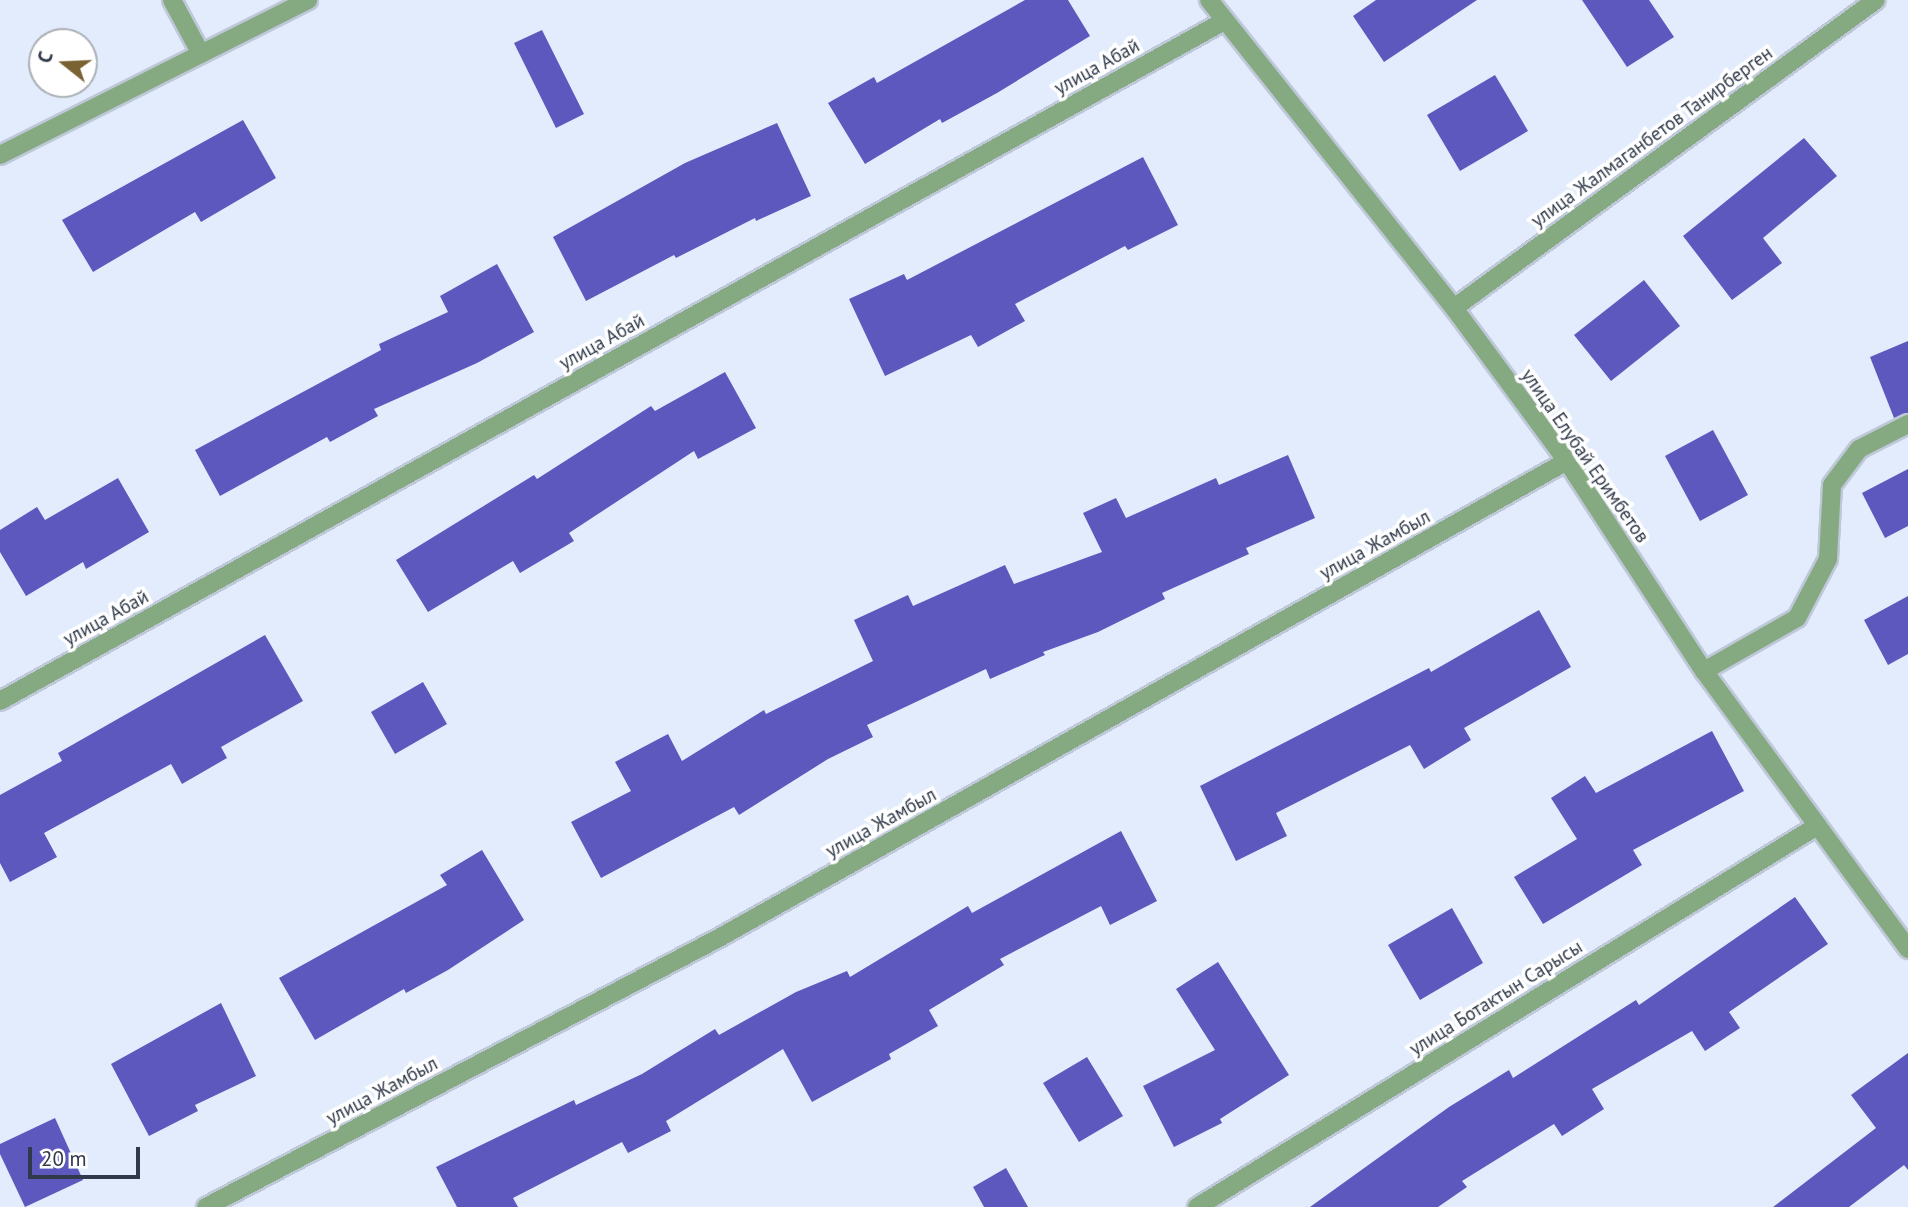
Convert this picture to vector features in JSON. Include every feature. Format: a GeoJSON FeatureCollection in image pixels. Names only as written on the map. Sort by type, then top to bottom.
{"type":"FeatureCollection","features":[{"type":"Feature","properties":{"kind":"street"},"geometry":{"type":"LineString","coordinates":[[172,0],[201,54]]}},
{"type":"Feature","properties":{"kind":"street"},"geometry":{"type":"LineString","coordinates":[[0,155],[308,0]]}},
{"type":"Feature","properties":{"kind":"street","name":"улица Елубай Еримбетов"},"geometry":{"type":"LineString","coordinates":[[1209,0],[1454,308],[1567,461],[1703,671],[1908,949]]}},
{"type":"Feature","properties":{"kind":"street","name":"улица Жалмаганбетов Танирберген"},"geometry":{"type":"LineString","coordinates":[[1454,308],[1876,0]]}},
{"type":"Feature","properties":{"kind":"street","name":"улица Абай"},"geometry":{"type":"LineString","coordinates":[[0,701],[1224,20]]}},
{"type":"Feature","properties":{"kind":"street"},"geometry":{"type":"LineString","coordinates":[[1703,671],[1797,618],[1828,559],[1832,485],[1859,449],[1908,425]]}},
{"type":"Feature","properties":{"kind":"street","name":"улица Жамбыл"},"geometry":{"type":"LineString","coordinates":[[206,1207],[717,939],[1567,461]]}},
{"type":"Feature","properties":{"kind":"street","name":"улица Ботактын Сарысы"},"geometry":{"type":"LineString","coordinates":[[1197,1207],[1817,826]]}},
{"type":"Feature","properties":{"kind":"building"},"geometry":{"type":"Polygon","coordinates":[[[1025,0],[1068,0],[1090,36],[997,93],[942,123],[940,119],[865,164],[828,103],[874,77],[877,83],[1025,0]]]}},
{"type":"Feature","properties":{"kind":"building"},"geometry":{"type":"Polygon","coordinates":[[[1376,0],[1477,0],[1384,62],[1353,16],[1376,0]]]}},
{"type":"Feature","properties":{"kind":"building"},"geometry":{"type":"Polygon","coordinates":[[[1582,0],[1649,0],[1674,37],[1627,67],[1582,0]]]}},
{"type":"Feature","properties":{"kind":"building"},"geometry":{"type":"Polygon","coordinates":[[[542,30],[584,114],[556,128],[514,43],[542,30]]]}},
{"type":"Feature","properties":{"kind":"building"},"geometry":{"type":"Polygon","coordinates":[[[1495,75],[1528,131],[1460,171],[1427,115],[1495,75]]]}},
{"type":"Feature","properties":{"kind":"building"},"geometry":{"type":"Polygon","coordinates":[[[243,120],[276,178],[201,222],[195,212],[93,272],[62,220],[243,120]]]}},
{"type":"Feature","properties":{"kind":"building"},"geometry":{"type":"Polygon","coordinates":[[[777,123],[811,196],[756,221],[755,218],[676,258],[674,255],[586,301],[553,237],[685,163],[777,123]]]}},
{"type":"Feature","properties":{"kind":"building"},"geometry":{"type":"Polygon","coordinates":[[[1804,138],[1837,176],[1763,238],[1782,263],[1732,300],[1683,236],[1804,138]]]}},
{"type":"Feature","properties":{"kind":"building"},"geometry":{"type":"Polygon","coordinates":[[[1143,157],[1178,225],[1128,250],[1125,246],[1015,304],[1025,321],[978,347],[971,335],[885,376],[849,299],[904,274],[907,280],[1143,157]]]}},
{"type":"Feature","properties":{"kind":"building"},"geometry":{"type":"Polygon","coordinates":[[[497,264],[534,332],[477,363],[374,409],[378,416],[330,442],[327,437],[220,496],[195,450],[381,350],[379,344],[448,312],[440,296],[497,264]]]}},
{"type":"Feature","properties":{"kind":"building"},"geometry":{"type":"Polygon","coordinates":[[[1644,280],[1680,326],[1611,381],[1574,335],[1644,280]]]}},
{"type":"Feature","properties":{"kind":"building"},"geometry":{"type":"Polygon","coordinates":[[[1908,341],[1908,413],[1894,418],[1870,357],[1908,341]]]}},
{"type":"Feature","properties":{"kind":"building"},"geometry":{"type":"Polygon","coordinates":[[[725,372],[756,428],[698,459],[694,451],[569,533],[574,541],[520,573],[513,561],[428,612],[396,560],[534,475],[537,479],[651,406],[655,411],[725,372]]]}},
{"type":"Feature","properties":{"kind":"building"},"geometry":{"type":"Polygon","coordinates":[[[1713,430],[1748,495],[1700,521],[1665,456],[1713,430]]]}},
{"type":"Feature","properties":{"kind":"building"},"geometry":{"type":"Polygon","coordinates":[[[1288,455],[1315,518],[1246,548],[1249,554],[1162,593],[1165,599],[1098,632],[1043,652],[1045,655],[990,679],[986,669],[867,725],[873,737],[828,759],[739,815],[734,807],[601,878],[571,822],[631,791],[615,762],[668,734],[682,761],[764,710],[766,714],[873,661],[854,620],[908,595],[913,606],[1005,565],[1014,584],[1102,552],[1083,513],[1116,498],[1126,518],[1216,478],[1219,485],[1288,455]]]}},
{"type":"Feature","properties":{"kind":"building"},"geometry":{"type":"Polygon","coordinates":[[[1908,469],[1908,526],[1885,538],[1862,493],[1908,469]]]}},
{"type":"Feature","properties":{"kind":"building"},"geometry":{"type":"Polygon","coordinates":[[[118,478],[149,532],[86,569],[83,562],[26,596],[0,552],[0,530],[37,507],[45,520],[118,478]]]}},
{"type":"Feature","properties":{"kind":"building"},"geometry":{"type":"Polygon","coordinates":[[[1908,596],[1908,654],[1888,665],[1864,620],[1908,596]]]}},
{"type":"Feature","properties":{"kind":"building"},"geometry":{"type":"Polygon","coordinates":[[[1539,610],[1571,667],[1464,728],[1471,740],[1424,769],[1410,745],[1276,813],[1287,836],[1236,861],[1200,786],[1429,668],[1431,672],[1539,610]]]}},
{"type":"Feature","properties":{"kind":"building"},"geometry":{"type":"Polygon","coordinates":[[[265,635],[303,701],[221,747],[227,758],[182,784],[171,764],[44,833],[57,857],[10,882],[0,863],[0,795],[62,761],[58,753],[265,635]]]}},
{"type":"Feature","properties":{"kind":"building"},"geometry":{"type":"Polygon","coordinates":[[[423,682],[447,724],[395,754],[371,712],[423,682]]]}},
{"type":"Feature","properties":{"kind":"building"},"geometry":{"type":"Polygon","coordinates":[[[1712,731],[1744,791],[1633,850],[1642,865],[1543,924],[1514,877],[1577,839],[1551,798],[1585,776],[1596,793],[1712,731]]]}},
{"type":"Feature","properties":{"kind":"building"},"geometry":{"type":"Polygon","coordinates":[[[1121,831],[1157,901],[1110,925],[1101,906],[1000,959],[1004,965],[929,1010],[938,1026],[889,1054],[891,1059],[812,1102],[783,1049],[666,1121],[671,1131],[628,1153],[622,1142],[513,1198],[518,1207],[457,1207],[436,1167],[574,1100],[576,1105],[642,1074],[715,1029],[719,1035],[796,992],[847,971],[850,977],[968,906],[972,913],[1121,831]]]}},
{"type":"Feature","properties":{"kind":"building"},"geometry":{"type":"Polygon","coordinates":[[[482,850],[524,920],[448,970],[406,993],[404,989],[315,1040],[279,978],[447,885],[440,875],[482,850]]]}},
{"type":"Feature","properties":{"kind":"building"},"geometry":{"type":"Polygon","coordinates":[[[1795,897],[1828,944],[1729,1012],[1740,1028],[1705,1051],[1692,1031],[1592,1089],[1604,1109],[1562,1136],[1554,1124],[1462,1181],[1467,1187],[1438,1207],[1310,1207],[1449,1107],[1509,1070],[1513,1078],[1636,1000],[1639,1005],[1795,897]]]}},
{"type":"Feature","properties":{"kind":"building"},"geometry":{"type":"Polygon","coordinates":[[[1452,908],[1483,963],[1420,1000],[1388,945],[1452,908]]]}},
{"type":"Feature","properties":{"kind":"building"},"geometry":{"type":"Polygon","coordinates":[[[1218,962],[1289,1075],[1220,1119],[1222,1123],[1174,1147],[1143,1086],[1215,1050],[1176,989],[1218,962]]]}},
{"type":"Feature","properties":{"kind":"building"},"geometry":{"type":"Polygon","coordinates":[[[221,1003],[256,1076],[195,1105],[198,1111],[149,1136],[111,1064],[221,1003]]]}},
{"type":"Feature","properties":{"kind":"building"},"geometry":{"type":"Polygon","coordinates":[[[1908,1053],[1908,1170],[1904,1165],[1849,1207],[1773,1207],[1876,1128],[1851,1095],[1908,1053]]]}},
{"type":"Feature","properties":{"kind":"building"},"geometry":{"type":"Polygon","coordinates":[[[1087,1057],[1123,1116],[1079,1142],[1043,1083],[1087,1057]]]}},
{"type":"Feature","properties":{"kind":"building"},"geometry":{"type":"Polygon","coordinates":[[[55,1118],[83,1180],[25,1207],[0,1154],[0,1144],[55,1118]]]}},
{"type":"Feature","properties":{"kind":"building"},"geometry":{"type":"Polygon","coordinates":[[[1006,1168],[1028,1207],[984,1207],[973,1187],[1006,1168]]]}}]}
